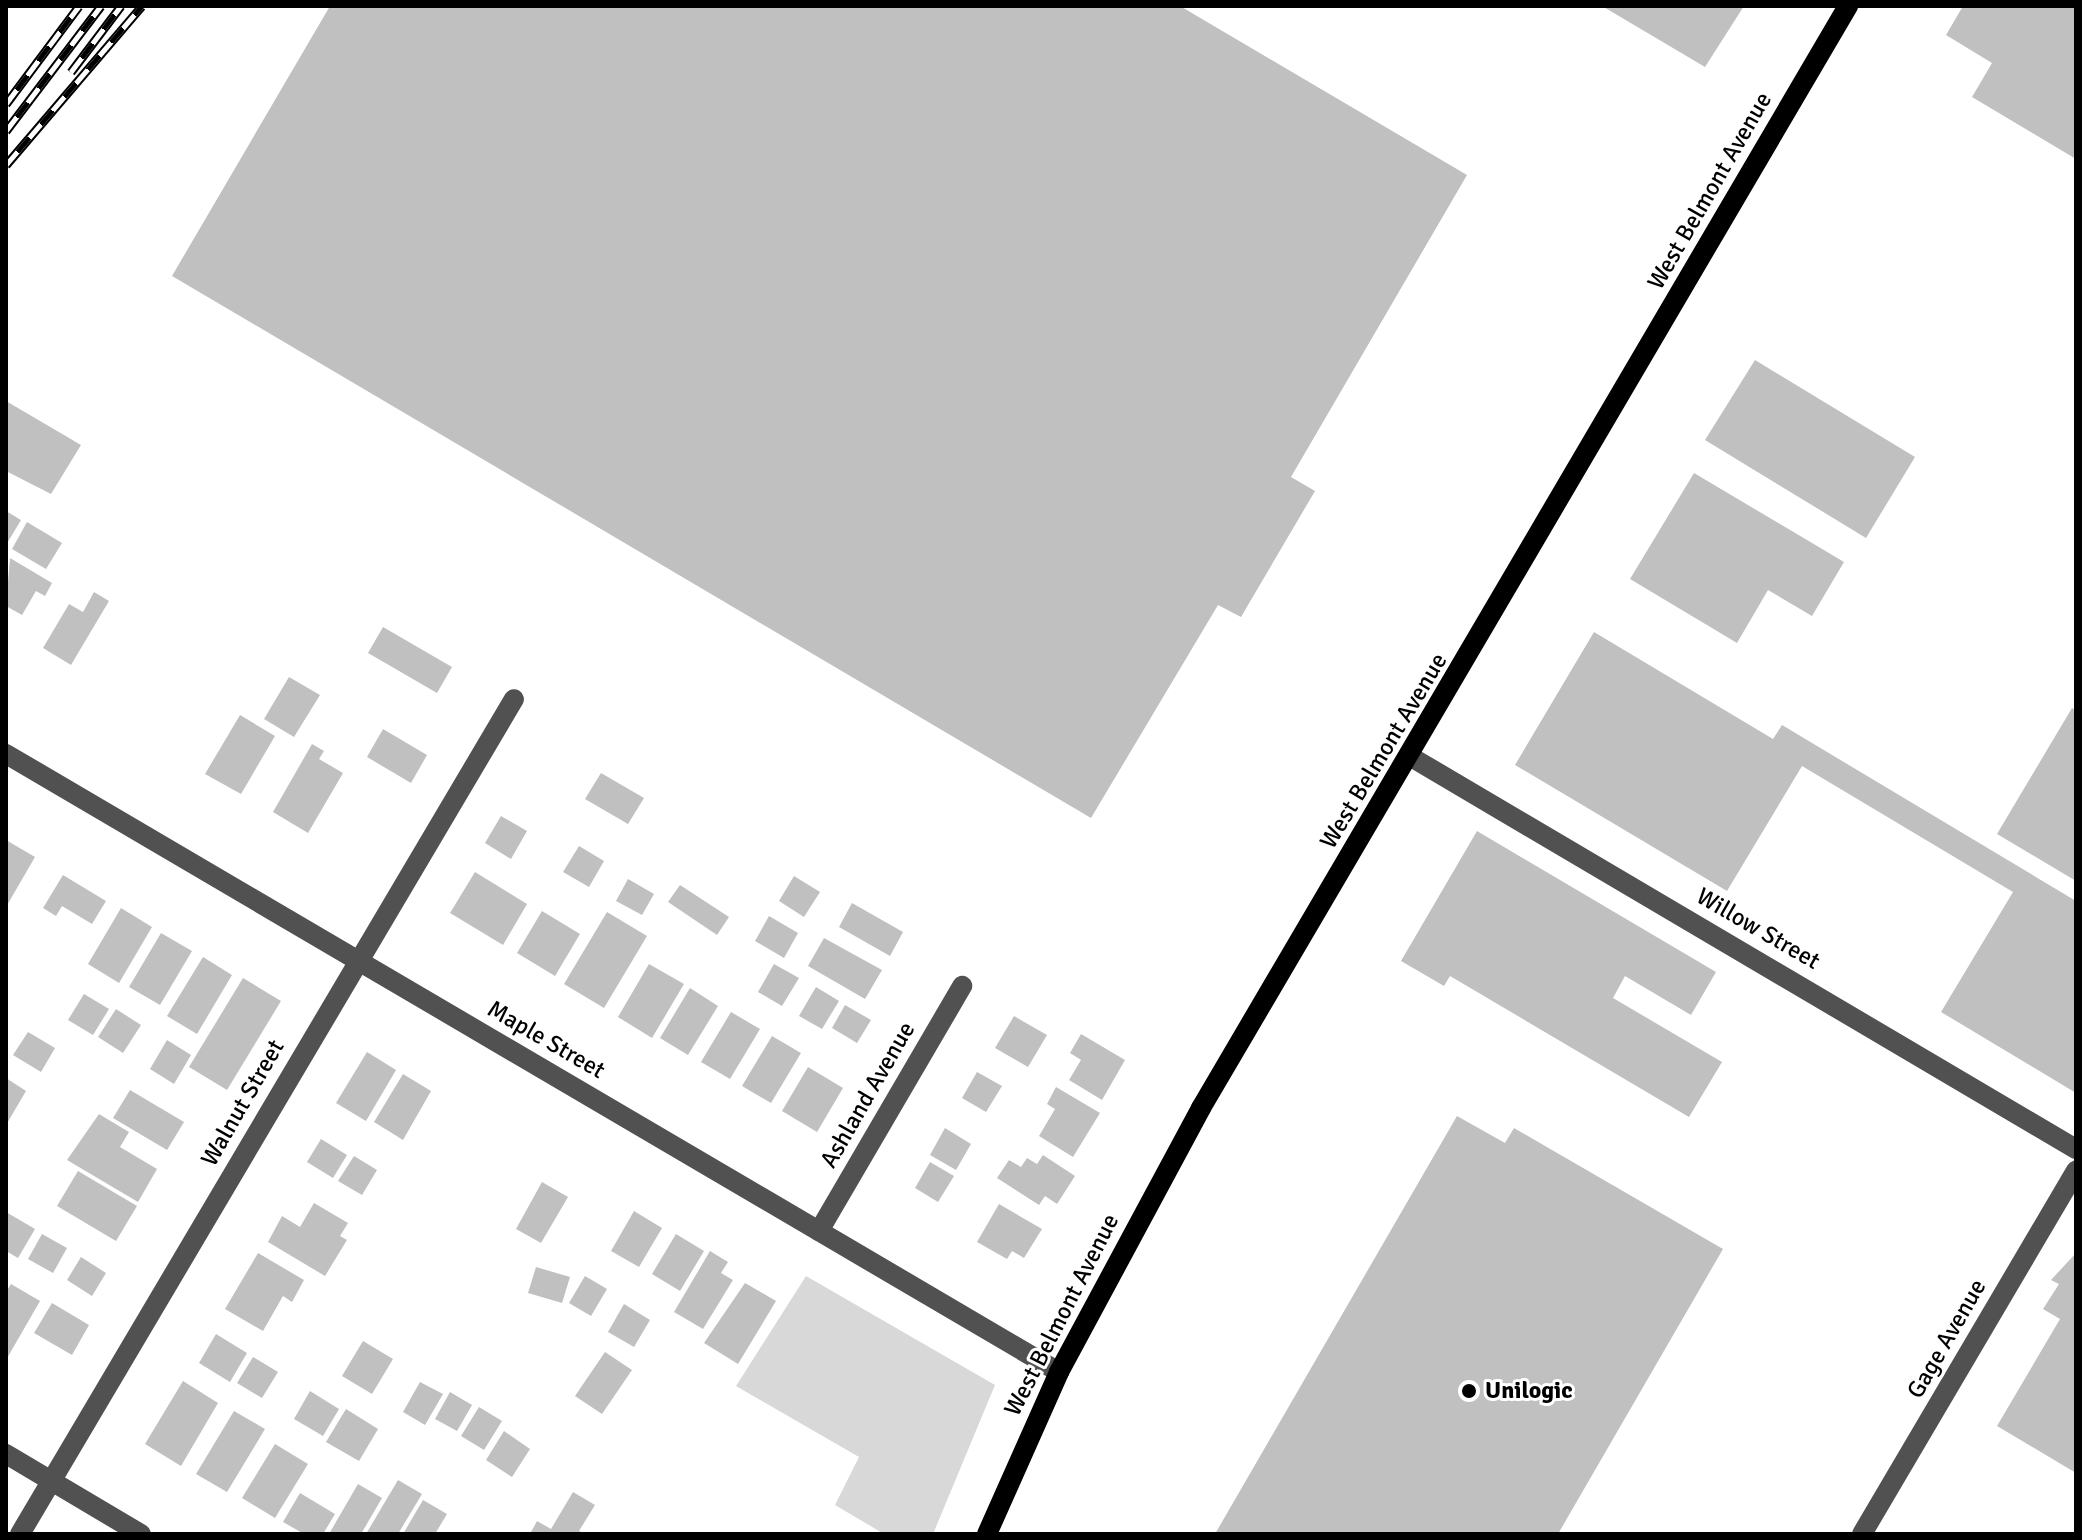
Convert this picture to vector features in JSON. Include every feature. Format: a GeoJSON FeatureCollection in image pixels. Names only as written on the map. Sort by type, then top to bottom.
{"type":"FeatureCollection","features":[{"type":"Feature","properties":{"kind":"main road","name":"West Belmont Avenue"},"geometry":{"type":"LineString","coordinates":[[987,1534],[1059,1372],[1201,1108],[1411,757],[1848,6]]}},
{"type":"Feature","properties":{"kind":"street","name":"Walnut Street"},"geometry":{"type":"LineString","coordinates":[[20,1534],[514,699]]}},
{"type":"Feature","properties":{"kind":"street","name":"Maple Street"},"geometry":{"type":"LineString","coordinates":[[6,754],[1059,1372]]}},
{"type":"Feature","properties":{"kind":"street","name":"Willow Street"},"geometry":{"type":"LineString","coordinates":[[1411,757],[2076,1149]]}},
{"type":"Feature","properties":{"kind":"street","name":"Ashland Avenue"},"geometry":{"type":"LineString","coordinates":[[819,1231],[962,986]]}},
{"type":"Feature","properties":{"kind":"street","name":"Gage Avenue"},"geometry":{"type":"LineString","coordinates":[[1862,1534],[2076,1170]]}},
{"type":"Feature","properties":{"kind":"street"},"geometry":{"type":"LineString","coordinates":[[6,1454],[141,1534]]}},
{"type":"Feature","properties":{"kind":"shaded area"},"geometry":{"type":"Polygon","coordinates":[[[806,1276],[995,1385],[933,1534],[884,1534],[835,1505],[859,1457],[736,1386],[806,1276]]]}},
{"type":"Feature","properties":{"kind":"building"},"geometry":{"type":"Polygon","coordinates":[[[330,6],[1180,6],[1467,175],[1291,477],[1315,491],[1241,617],[1218,605],[1091,818],[172,276],[330,6]]]}},
{"type":"Feature","properties":{"kind":"building"},"geometry":{"type":"Polygon","coordinates":[[[1602,6],[1744,6],[1705,67],[1602,6]]]}},
{"type":"Feature","properties":{"kind":"building"},"geometry":{"type":"Polygon","coordinates":[[[1963,6],[2076,6],[2076,159],[1972,97],[1992,63],[1946,35],[1963,6]]]}},
{"type":"Feature","properties":{"kind":"building"},"geometry":{"type":"Polygon","coordinates":[[[1755,360],[1915,457],[1866,538],[1705,440],[1755,360]]]}},
{"type":"Feature","properties":{"kind":"building"},"geometry":{"type":"Polygon","coordinates":[[[6,401],[81,445],[51,494],[6,471],[6,401]]]}},
{"type":"Feature","properties":{"kind":"building"},"geometry":{"type":"Polygon","coordinates":[[[1694,473],[1844,562],[1812,616],[1768,590],[1737,643],[1630,579],[1694,473]]]}},
{"type":"Feature","properties":{"kind":"building"},"geometry":{"type":"Polygon","coordinates":[[[6,511],[21,520],[6,545],[6,511]]]}},
{"type":"Feature","properties":{"kind":"building"},"geometry":{"type":"Polygon","coordinates":[[[27,522],[62,543],[46,569],[12,549],[27,522]]]}},
{"type":"Feature","properties":{"kind":"building"},"geometry":{"type":"Polygon","coordinates":[[[10,558],[52,583],[45,596],[36,591],[22,615],[6,606],[10,558]]]}},
{"type":"Feature","properties":{"kind":"building"},"geometry":{"type":"Polygon","coordinates":[[[94,592],[109,601],[71,665],[43,648],[69,604],[83,612],[94,592]]]}},
{"type":"Feature","properties":{"kind":"building"},"geometry":{"type":"Polygon","coordinates":[[[383,627],[452,667],[437,693],[368,653],[383,627]]]}},
{"type":"Feature","properties":{"kind":"building"},"geometry":{"type":"Polygon","coordinates":[[[1594,632],[1773,739],[1782,725],[2076,901],[2076,1093],[1941,1012],[2013,892],[1802,766],[1727,891],[1515,765],[1594,632]]]}},
{"type":"Feature","properties":{"kind":"building"},"geometry":{"type":"Polygon","coordinates":[[[289,677],[320,695],[294,737],[264,719],[289,677]]]}},
{"type":"Feature","properties":{"kind":"building"},"geometry":{"type":"Polygon","coordinates":[[[2072,708],[2076,711],[2076,881],[1997,834],[2072,708]]]}},
{"type":"Feature","properties":{"kind":"building"},"geometry":{"type":"Polygon","coordinates":[[[240,715],[275,736],[241,794],[205,774],[240,715]]]}},
{"type":"Feature","properties":{"kind":"building"},"geometry":{"type":"Polygon","coordinates":[[[383,729],[427,755],[411,783],[367,757],[383,729]]]}},
{"type":"Feature","properties":{"kind":"building"},"geometry":{"type":"Polygon","coordinates":[[[312,744],[324,751],[319,759],[343,773],[308,833],[273,812],[312,744]]]}},
{"type":"Feature","properties":{"kind":"building"},"geometry":{"type":"Polygon","coordinates":[[[601,773],[644,798],[628,824],[585,799],[601,773]]]}},
{"type":"Feature","properties":{"kind":"building"},"geometry":{"type":"Polygon","coordinates":[[[501,816],[527,831],[511,859],[485,843],[501,816]]]}},
{"type":"Feature","properties":{"kind":"building"},"geometry":{"type":"Polygon","coordinates":[[[1477,831],[1716,972],[1691,1015],[1625,976],[1613,998],[1722,1062],[1689,1117],[1450,976],[1444,986],[1401,961],[1477,831]]]}},
{"type":"Feature","properties":{"kind":"building"},"geometry":{"type":"Polygon","coordinates":[[[6,840],[35,857],[6,907],[6,840]]]}},
{"type":"Feature","properties":{"kind":"building"},"geometry":{"type":"Polygon","coordinates":[[[579,846],[604,861],[589,887],[563,872],[579,846]]]}},
{"type":"Feature","properties":{"kind":"building"},"geometry":{"type":"Polygon","coordinates":[[[475,872],[527,904],[503,945],[450,913],[475,872]]]}},
{"type":"Feature","properties":{"kind":"building"},"geometry":{"type":"Polygon","coordinates":[[[63,875],[106,901],[92,924],[62,906],[56,916],[43,908],[63,875]]]}},
{"type":"Feature","properties":{"kind":"building"},"geometry":{"type":"Polygon","coordinates":[[[794,876],[820,892],[804,917],[779,901],[794,876]]]}},
{"type":"Feature","properties":{"kind":"building"},"geometry":{"type":"Polygon","coordinates":[[[628,879],[654,894],[642,915],[616,901],[628,879]]]}},
{"type":"Feature","properties":{"kind":"building"},"geometry":{"type":"Polygon","coordinates":[[[680,885],[729,917],[717,935],[668,902],[680,885]]]}},
{"type":"Feature","properties":{"kind":"building"},"geometry":{"type":"Polygon","coordinates":[[[852,903],[903,932],[890,956],[839,927],[852,903]]]}},
{"type":"Feature","properties":{"kind":"building"},"geometry":{"type":"Polygon","coordinates":[[[121,908],[152,927],[119,983],[88,964],[121,908]]]}},
{"type":"Feature","properties":{"kind":"building"},"geometry":{"type":"Polygon","coordinates":[[[542,911],[580,934],[555,976],[517,953],[542,911]]]}},
{"type":"Feature","properties":{"kind":"building"},"geometry":{"type":"Polygon","coordinates":[[[607,912],[647,936],[604,1008],[564,984],[607,912]]]}},
{"type":"Feature","properties":{"kind":"building"},"geometry":{"type":"Polygon","coordinates":[[[769,916],[798,933],[784,958],[755,941],[769,916]]]}},
{"type":"Feature","properties":{"kind":"building"},"geometry":{"type":"Polygon","coordinates":[[[161,933],[192,951],[160,1005],[129,987],[161,933]]]}},
{"type":"Feature","properties":{"kind":"building"},"geometry":{"type":"Polygon","coordinates":[[[824,938],[882,970],[865,999],[808,966],[824,938]]]}},
{"type":"Feature","properties":{"kind":"building"},"geometry":{"type":"Polygon","coordinates":[[[203,957],[232,975],[197,1034],[167,1016],[203,957]]]}},
{"type":"Feature","properties":{"kind":"building"},"geometry":{"type":"Polygon","coordinates":[[[649,964],[684,984],[652,1038],[618,1017],[649,964]]]}},
{"type":"Feature","properties":{"kind":"building"},"geometry":{"type":"Polygon","coordinates":[[[774,964],[799,978],[782,1006],[758,992],[774,964]]]}},
{"type":"Feature","properties":{"kind":"building"},"geometry":{"type":"Polygon","coordinates":[[[243,978],[281,1001],[227,1090],[189,1067],[243,978]]]}},
{"type":"Feature","properties":{"kind":"building"},"geometry":{"type":"Polygon","coordinates":[[[816,987],[839,1001],[822,1029],[799,1016],[816,987]]]}},
{"type":"Feature","properties":{"kind":"building"},"geometry":{"type":"Polygon","coordinates":[[[690,988],[718,1006],[688,1055],[660,1038],[690,988]]]}},
{"type":"Feature","properties":{"kind":"building"},"geometry":{"type":"Polygon","coordinates":[[[84,994],[109,1009],[93,1035],[68,1020],[84,994]]]}},
{"type":"Feature","properties":{"kind":"building"},"geometry":{"type":"Polygon","coordinates":[[[845,1005],[871,1020],[857,1043],[832,1028],[845,1005]]]}},
{"type":"Feature","properties":{"kind":"building"},"geometry":{"type":"Polygon","coordinates":[[[116,1009],[141,1025],[123,1053],[98,1037],[116,1009]]]}},
{"type":"Feature","properties":{"kind":"building"},"geometry":{"type":"Polygon","coordinates":[[[731,1012],[760,1029],[730,1079],[701,1062],[731,1012]]]}},
{"type":"Feature","properties":{"kind":"building"},"geometry":{"type":"Polygon","coordinates":[[[1014,1016],[1047,1035],[1028,1067],[995,1048],[1014,1016]]]}},
{"type":"Feature","properties":{"kind":"building"},"geometry":{"type":"Polygon","coordinates":[[[28,1032],[55,1048],[41,1072],[13,1055],[28,1032]]]}},
{"type":"Feature","properties":{"kind":"building"},"geometry":{"type":"Polygon","coordinates":[[[1081,1034],[1125,1060],[1102,1100],[1069,1080],[1081,1060],[1070,1053],[1081,1034]]]}},
{"type":"Feature","properties":{"kind":"building"},"geometry":{"type":"Polygon","coordinates":[[[772,1036],[801,1053],[771,1103],[742,1086],[772,1036]]]}},
{"type":"Feature","properties":{"kind":"building"},"geometry":{"type":"Polygon","coordinates":[[[167,1040],[191,1055],[174,1084],[150,1069],[167,1040]]]}},
{"type":"Feature","properties":{"kind":"building"},"geometry":{"type":"Polygon","coordinates":[[[367,1052],[396,1070],[366,1121],[336,1103],[367,1052]]]}},
{"type":"Feature","properties":{"kind":"building"},"geometry":{"type":"Polygon","coordinates":[[[808,1067],[843,1088],[817,1132],[782,1111],[808,1067]]]}},
{"type":"Feature","properties":{"kind":"building"},"geometry":{"type":"Polygon","coordinates":[[[977,1072],[1002,1086],[986,1112],[962,1098],[977,1072]]]}},
{"type":"Feature","properties":{"kind":"building"},"geometry":{"type":"Polygon","coordinates":[[[403,1074],[431,1091],[403,1140],[374,1122],[403,1074]]]}},
{"type":"Feature","properties":{"kind":"building"},"geometry":{"type":"Polygon","coordinates":[[[6,1078],[26,1091],[6,1125],[6,1078]]]}},
{"type":"Feature","properties":{"kind":"building"},"geometry":{"type":"Polygon","coordinates":[[[1056,1087],[1100,1113],[1073,1157],[1039,1136],[1055,1109],[1047,1104],[1056,1087]]]}},
{"type":"Feature","properties":{"kind":"building"},"geometry":{"type":"Polygon","coordinates":[[[130,1090],[184,1122],[167,1150],[113,1118],[130,1090]]]}},
{"type":"Feature","properties":{"kind":"building"},"geometry":{"type":"Polygon","coordinates":[[[99,1114],[129,1132],[120,1147],[157,1169],[138,1202],[67,1160],[99,1114]]]}},
{"type":"Feature","properties":{"kind":"building","name":"Unilogic"},"geometry":{"type":"Polygon","coordinates":[[[1457,1116],[1505,1143],[1514,1128],[1723,1249],[1558,1534],[1215,1534],[1457,1116]]]}},
{"type":"Feature","properties":{"kind":"building"},"geometry":{"type":"Polygon","coordinates":[[[945,1128],[971,1144],[956,1170],[930,1155],[945,1128]]]}},
{"type":"Feature","properties":{"kind":"building"},"geometry":{"type":"Polygon","coordinates":[[[321,1139],[347,1155],[333,1178],[307,1162],[321,1139]]]}},
{"type":"Feature","properties":{"kind":"building"},"geometry":{"type":"Polygon","coordinates":[[[1043,1155],[1075,1176],[1057,1204],[1045,1196],[1039,1205],[997,1178],[1009,1160],[1021,1167],[1027,1158],[1037,1164],[1043,1155]]]}},
{"type":"Feature","properties":{"kind":"building"},"geometry":{"type":"Polygon","coordinates":[[[354,1156],[377,1170],[362,1195],[338,1181],[354,1156]]]}},
{"type":"Feature","properties":{"kind":"building"},"geometry":{"type":"Polygon","coordinates":[[[930,1162],[954,1176],[938,1202],[915,1188],[930,1162]]]}},
{"type":"Feature","properties":{"kind":"building"},"geometry":{"type":"Polygon","coordinates":[[[78,1171],[137,1206],[116,1241],[57,1206],[78,1171]]]}},
{"type":"Feature","properties":{"kind":"building"},"geometry":{"type":"Polygon","coordinates":[[[542,1182],[568,1197],[541,1243],[516,1229],[542,1182]]]}},
{"type":"Feature","properties":{"kind":"building"},"geometry":{"type":"Polygon","coordinates":[[[314,1203],[348,1223],[340,1236],[347,1240],[325,1276],[268,1242],[282,1216],[300,1227],[314,1203]]]}},
{"type":"Feature","properties":{"kind":"building"},"geometry":{"type":"Polygon","coordinates":[[[999,1204],[1042,1229],[1024,1258],[1012,1251],[1007,1259],[977,1242],[999,1204]]]}},
{"type":"Feature","properties":{"kind":"building"},"geometry":{"type":"Polygon","coordinates":[[[634,1211],[662,1228],[639,1267],[611,1251],[634,1211]]]}},
{"type":"Feature","properties":{"kind":"building"},"geometry":{"type":"Polygon","coordinates":[[[6,1212],[35,1229],[18,1258],[6,1251],[6,1212]]]}},
{"type":"Feature","properties":{"kind":"building"},"geometry":{"type":"Polygon","coordinates":[[[42,1234],[67,1248],[53,1273],[28,1259],[42,1234]]]}},
{"type":"Feature","properties":{"kind":"building"},"geometry":{"type":"Polygon","coordinates":[[[676,1234],[704,1251],[680,1291],[652,1274],[676,1234]]]}},
{"type":"Feature","properties":{"kind":"building"},"geometry":{"type":"Polygon","coordinates":[[[710,1251],[728,1262],[721,1273],[733,1280],[703,1329],[674,1312],[710,1251]]]}},
{"type":"Feature","properties":{"kind":"building"},"geometry":{"type":"Polygon","coordinates":[[[258,1253],[304,1280],[292,1302],[283,1296],[263,1331],[225,1309],[258,1253]]]}},
{"type":"Feature","properties":{"kind":"building"},"geometry":{"type":"Polygon","coordinates":[[[2076,1253],[2076,1473],[1997,1426],[2060,1319],[2043,1309],[2059,1284],[2051,1280],[2076,1253]]]}},
{"type":"Feature","properties":{"kind":"building"},"geometry":{"type":"Polygon","coordinates":[[[81,1257],[106,1273],[92,1296],[67,1280],[81,1257]]]}},
{"type":"Feature","properties":{"kind":"building"},"geometry":{"type":"Polygon","coordinates":[[[536,1267],[570,1277],[562,1303],[528,1293],[536,1267]]]}},
{"type":"Feature","properties":{"kind":"building"},"geometry":{"type":"Polygon","coordinates":[[[585,1276],[607,1289],[591,1316],[569,1303],[585,1276]]]}},
{"type":"Feature","properties":{"kind":"building"},"geometry":{"type":"Polygon","coordinates":[[[745,1283],[776,1301],[738,1364],[704,1343],[745,1283]]]}},
{"type":"Feature","properties":{"kind":"building"},"geometry":{"type":"Polygon","coordinates":[[[11,1284],[40,1301],[6,1360],[6,1292],[11,1284]]]}},
{"type":"Feature","properties":{"kind":"building"},"geometry":{"type":"Polygon","coordinates":[[[52,1303],[89,1325],[72,1355],[34,1333],[52,1303]]]}},
{"type":"Feature","properties":{"kind":"building"},"geometry":{"type":"Polygon","coordinates":[[[624,1304],[650,1320],[634,1347],[608,1332],[624,1304]]]}},
{"type":"Feature","properties":{"kind":"building"},"geometry":{"type":"Polygon","coordinates":[[[216,1334],[247,1353],[230,1382],[199,1363],[216,1334]]]}},
{"type":"Feature","properties":{"kind":"building"},"geometry":{"type":"Polygon","coordinates":[[[363,1341],[393,1359],[372,1394],[342,1376],[363,1341]]]}},
{"type":"Feature","properties":{"kind":"building"},"geometry":{"type":"Polygon","coordinates":[[[605,1352],[632,1370],[602,1414],[575,1396],[605,1352]]]}},
{"type":"Feature","properties":{"kind":"building"},"geometry":{"type":"Polygon","coordinates":[[[253,1357],[278,1372],[262,1398],[237,1383],[253,1357]]]}},
{"type":"Feature","properties":{"kind":"building"},"geometry":{"type":"Polygon","coordinates":[[[183,1381],[218,1403],[181,1466],[145,1444],[183,1381]]]}},
{"type":"Feature","properties":{"kind":"building"},"geometry":{"type":"Polygon","coordinates":[[[420,1382],[443,1394],[425,1425],[403,1412],[420,1382]]]}},
{"type":"Feature","properties":{"kind":"building"},"geometry":{"type":"Polygon","coordinates":[[[310,1391],[339,1409],[323,1436],[294,1419],[310,1391]]]}},
{"type":"Feature","properties":{"kind":"building"},"geometry":{"type":"Polygon","coordinates":[[[450,1392],[472,1405],[457,1431],[435,1419],[450,1392]]]}},
{"type":"Feature","properties":{"kind":"building"},"geometry":{"type":"Polygon","coordinates":[[[479,1407],[502,1421],[484,1450],[461,1436],[479,1407]]]}},
{"type":"Feature","properties":{"kind":"building"},"geometry":{"type":"Polygon","coordinates":[[[346,1409],[378,1429],[359,1461],[326,1442],[346,1409]]]}},
{"type":"Feature","properties":{"kind":"building"},"geometry":{"type":"Polygon","coordinates":[[[234,1411],[265,1429],[227,1492],[196,1474],[234,1411]]]}},
{"type":"Feature","properties":{"kind":"building"},"geometry":{"type":"Polygon","coordinates":[[[504,1431],[530,1449],[512,1477],[486,1460],[504,1431]]]}},
{"type":"Feature","properties":{"kind":"building"},"geometry":{"type":"Polygon","coordinates":[[[275,1444],[308,1464],[275,1518],[242,1498],[275,1444]]]}},
{"type":"Feature","properties":{"kind":"building"},"geometry":{"type":"Polygon","coordinates":[[[398,1480],[422,1494],[398,1534],[366,1534],[398,1480]]]}},
{"type":"Feature","properties":{"kind":"building"},"geometry":{"type":"Polygon","coordinates":[[[358,1484],[382,1498],[361,1534],[329,1534],[358,1484]]]}},
{"type":"Feature","properties":{"kind":"building"},"geometry":{"type":"Polygon","coordinates":[[[573,1492],[595,1505],[579,1531],[586,1534],[530,1534],[537,1521],[551,1529],[573,1492]]]}},
{"type":"Feature","properties":{"kind":"building"},"geometry":{"type":"Polygon","coordinates":[[[300,1493],[335,1514],[323,1534],[304,1534],[283,1522],[300,1493]]]}},
{"type":"Feature","properties":{"kind":"building"},"geometry":{"type":"Polygon","coordinates":[[[423,1500],[447,1514],[435,1534],[403,1534],[423,1500]]]}},
{"type":"Feature","properties":{"kind":"railway"},"geometry":{"type":"LineString","coordinates":[[6,104],[79,6]]}},
{"type":"Feature","properties":{"kind":"railway"},"geometry":{"type":"LineString","coordinates":[[6,131],[101,6]]}},
{"type":"Feature","properties":{"kind":"railway"},"geometry":{"type":"LineString","coordinates":[[71,72],[121,6]]}},
{"type":"Feature","properties":{"kind":"railway"},"geometry":{"type":"LineString","coordinates":[[6,165],[142,6]]}},
{"type":"Feature","properties":{"kind":"place","name":"Unilogic"},"geometry":{"type":"Point","coordinates":[1469,1391]}}]}
